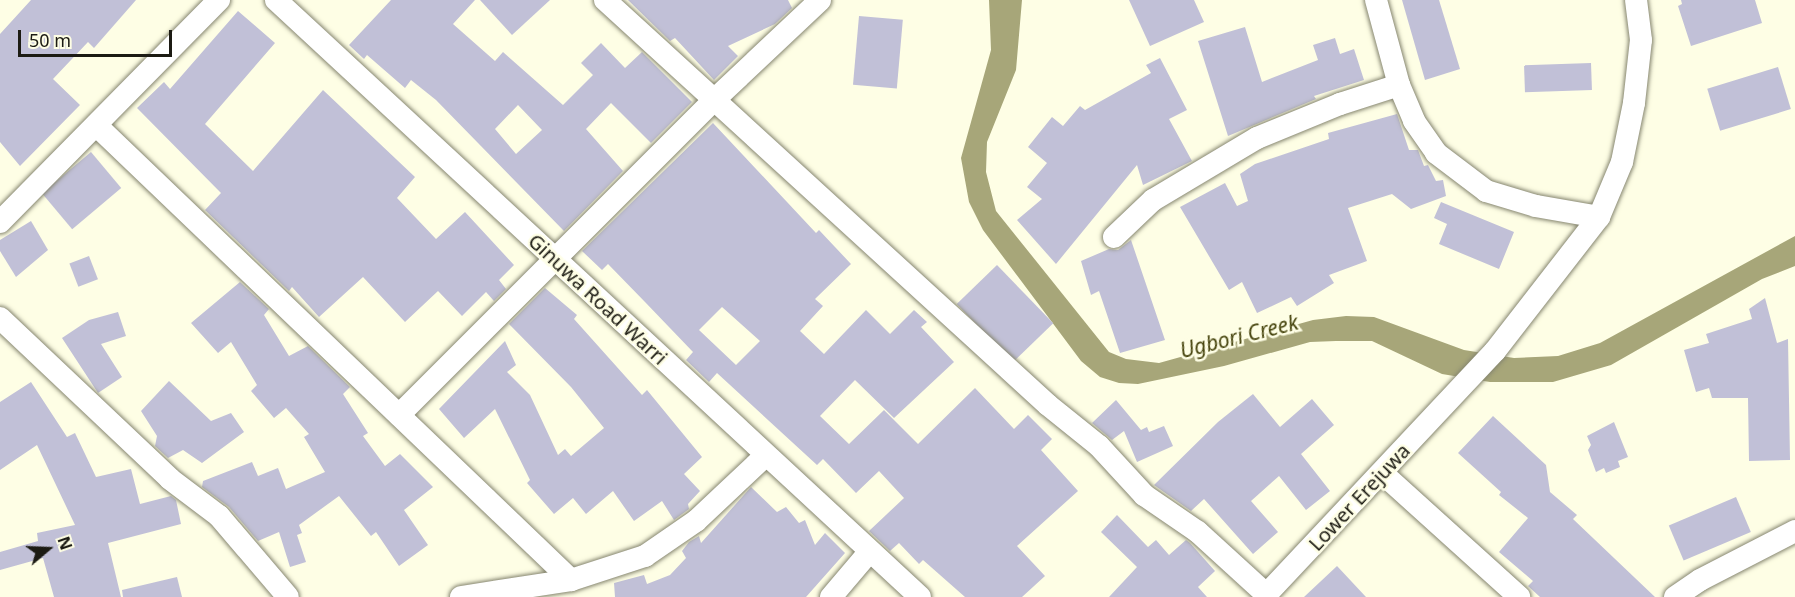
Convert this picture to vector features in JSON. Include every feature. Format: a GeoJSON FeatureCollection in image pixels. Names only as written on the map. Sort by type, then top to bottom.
{"type":"FeatureCollection","features":[{"type":"Feature","properties":{"kind":"street"},"geometry":{"type":"LineString","coordinates":[[0,222],[219,0]]}},
{"type":"Feature","properties":{"kind":"street","name":"Ginuwa Road Warri"},"geometry":{"type":"LineString","coordinates":[[276,0],[920,597]]}},
{"type":"Feature","properties":{"kind":"street"},"geometry":{"type":"LineString","coordinates":[[605,0],[712,101],[1048,405],[1099,446],[1144,495],[1198,532],[1266,596]]}},
{"type":"Feature","properties":{"kind":"street"},"geometry":{"type":"LineString","coordinates":[[399,415],[712,101],[820,0]]}},
{"type":"Feature","properties":{"kind":"street"},"geometry":{"type":"LineString","coordinates":[[1376,0],[1399,85],[1414,121],[1436,153],[1468,180],[1486,191],[1536,206],[1599,217]]}},
{"type":"Feature","properties":{"kind":"street","name":"Lower Erejuwa"},"geometry":{"type":"LineString","coordinates":[[1266,596],[1495,351],[1599,217],[1622,162],[1634,103],[1641,40],[1636,0]]}},
{"type":"Feature","properties":{"kind":"street"},"geometry":{"type":"LineString","coordinates":[[1114,237],[1153,200],[1257,138],[1340,104],[1399,85]]}},
{"type":"Feature","properties":{"kind":"street"},"geometry":{"type":"LineString","coordinates":[[96,125],[571,580]]}},
{"type":"Feature","properties":{"kind":"street"},"geometry":{"type":"LineString","coordinates":[[0,318],[170,479],[219,516],[288,597]]}},
{"type":"Feature","properties":{"kind":"street"},"geometry":{"type":"LineString","coordinates":[[461,597],[571,580],[609,570],[670,541],[766,455]]}},
{"type":"Feature","properties":{"kind":"street"},"geometry":{"type":"LineString","coordinates":[[1382,473],[1519,597]]}},
{"type":"Feature","properties":{"kind":"street"},"geometry":{"type":"LineString","coordinates":[[1675,597],[1700,580],[1795,531]]}},
{"type":"Feature","properties":{"kind":"street"},"geometry":{"type":"LineString","coordinates":[[831,597],[870,551]]}},
{"type":"Feature","properties":{"kind":"shaded area"},"geometry":{"type":"Polygon","coordinates":[[[989,0],[1022,0],[1016,70],[987,142],[986,172],[996,211],[1109,352],[1126,359],[1159,363],[1313,320],[1346,316],[1374,317],[1464,350],[1514,358],[1558,356],[1600,343],[1795,236],[1795,266],[1762,279],[1611,365],[1553,382],[1490,382],[1442,374],[1372,341],[1310,342],[1224,366],[1138,384],[1119,383],[1100,377],[1081,361],[983,230],[969,202],[961,158],[991,50],[989,0]]]}},
{"type":"Feature","properties":{"kind":"building"},"geometry":{"type":"Polygon","coordinates":[[[31,0],[136,0],[94,48],[88,42],[53,79],[80,105],[20,166],[0,142],[0,34],[31,0]]]}},
{"type":"Feature","properties":{"kind":"building"},"geometry":{"type":"Polygon","coordinates":[[[391,0],[475,0],[453,24],[495,61],[503,52],[563,105],[593,75],[581,63],[601,43],[625,68],[642,52],[692,102],[651,143],[611,103],[586,129],[623,171],[564,231],[436,100],[411,80],[405,88],[367,55],[364,59],[349,45],[391,0]],[[518,105],[495,129],[516,154],[542,130],[518,105]]]}},
{"type":"Feature","properties":{"kind":"building"},"geometry":{"type":"Polygon","coordinates":[[[480,0],[550,0],[512,35],[480,0]]]}},
{"type":"Feature","properties":{"kind":"building"},"geometry":{"type":"Polygon","coordinates":[[[628,0],[788,0],[792,8],[775,24],[728,46],[738,56],[714,80],[675,38],[670,41],[628,0]]]}},
{"type":"Feature","properties":{"kind":"building"},"geometry":{"type":"Polygon","coordinates":[[[1129,0],[1194,0],[1204,22],[1150,46],[1129,0]]]}},
{"type":"Feature","properties":{"kind":"building"},"geometry":{"type":"Polygon","coordinates":[[[1402,0],[1439,0],[1460,69],[1425,80],[1402,0]]]}},
{"type":"Feature","properties":{"kind":"building"},"geometry":{"type":"Polygon","coordinates":[[[1681,0],[1755,0],[1762,23],[1691,46],[1678,6],[1682,4],[1681,0]]]}},
{"type":"Feature","properties":{"kind":"building"},"geometry":{"type":"Polygon","coordinates":[[[238,11],[275,43],[205,124],[253,171],[323,90],[415,177],[397,198],[436,239],[465,212],[514,265],[499,280],[506,289],[494,301],[486,292],[462,316],[438,291],[405,322],[363,277],[319,317],[292,287],[289,291],[205,210],[221,193],[137,108],[164,82],[170,89],[238,11]]]}},
{"type":"Feature","properties":{"kind":"building"},"geometry":{"type":"Polygon","coordinates":[[[859,16],[903,20],[897,89],[853,85],[859,16]]]}},
{"type":"Feature","properties":{"kind":"building"},"geometry":{"type":"Polygon","coordinates":[[[1245,27],[1262,82],[1318,60],[1313,45],[1335,38],[1340,54],[1354,49],[1364,80],[1314,96],[1316,99],[1228,136],[1198,41],[1245,27]]]}},
{"type":"Feature","properties":{"kind":"building"},"geometry":{"type":"Polygon","coordinates":[[[1160,58],[1187,110],[1169,119],[1192,161],[1143,185],[1137,165],[1056,264],[1017,220],[1042,199],[1027,187],[1047,163],[1028,147],[1052,117],[1063,126],[1080,106],[1085,110],[1151,73],[1146,65],[1160,58]]]}},
{"type":"Feature","properties":{"kind":"building"},"geometry":{"type":"Polygon","coordinates":[[[1591,63],[1592,90],[1525,92],[1524,65],[1591,63]]]}},
{"type":"Feature","properties":{"kind":"building"},"geometry":{"type":"Polygon","coordinates":[[[1778,67],[1791,109],[1720,131],[1707,89],[1778,67]]]}},
{"type":"Feature","properties":{"kind":"building"},"geometry":{"type":"Polygon","coordinates":[[[1397,114],[1409,150],[1418,150],[1424,166],[1428,165],[1436,181],[1443,180],[1446,196],[1411,209],[1392,194],[1348,208],[1367,261],[1329,275],[1334,283],[1297,306],[1291,297],[1257,313],[1242,282],[1229,290],[1180,207],[1225,183],[1237,206],[1248,201],[1240,174],[1255,164],[1329,139],[1328,133],[1397,114]]]}},
{"type":"Feature","properties":{"kind":"building"},"geometry":{"type":"Polygon","coordinates":[[[713,123],[816,233],[819,230],[851,264],[815,299],[823,306],[800,331],[824,354],[866,310],[890,334],[914,310],[927,322],[921,327],[954,362],[894,418],[855,380],[820,416],[849,444],[884,410],[918,444],[975,388],[1014,429],[1028,415],[1052,439],[1041,450],[1078,491],[1017,546],[1045,576],[1022,597],[965,597],[923,560],[919,564],[899,543],[890,551],[869,531],[904,498],[879,471],[856,493],[823,459],[817,465],[717,373],[709,382],[686,360],[693,352],[645,302],[608,264],[602,270],[582,251],[713,123]],[[722,307],[699,330],[736,365],[760,341],[722,307]]]}},
{"type":"Feature","properties":{"kind":"building"},"geometry":{"type":"Polygon","coordinates":[[[91,152],[121,188],[72,229],[42,193],[91,152]]]}},
{"type":"Feature","properties":{"kind":"building"},"geometry":{"type":"Polygon","coordinates":[[[1441,202],[1514,232],[1499,269],[1439,244],[1447,224],[1434,218],[1441,202]]]}},
{"type":"Feature","properties":{"kind":"building"},"geometry":{"type":"Polygon","coordinates":[[[31,221],[48,250],[16,277],[0,251],[0,240],[31,221]]]}},
{"type":"Feature","properties":{"kind":"building"},"geometry":{"type":"Polygon","coordinates":[[[1131,240],[1165,340],[1120,353],[1099,291],[1091,295],[1081,261],[1109,249],[1118,250],[1131,240]]]}},
{"type":"Feature","properties":{"kind":"building"},"geometry":{"type":"Polygon","coordinates":[[[89,256],[98,279],[78,287],[69,264],[89,256]]]}},
{"type":"Feature","properties":{"kind":"building"},"geometry":{"type":"Polygon","coordinates":[[[997,265],[1053,323],[1013,362],[957,304],[997,265]]]}},
{"type":"Feature","properties":{"kind":"building"},"geometry":{"type":"Polygon","coordinates":[[[240,282],[269,309],[264,315],[289,356],[308,346],[350,387],[343,394],[368,433],[363,436],[385,466],[400,454],[433,487],[404,510],[428,545],[399,566],[376,532],[371,536],[339,496],[299,525],[302,533],[297,535],[306,562],[290,567],[279,532],[258,541],[229,507],[202,487],[203,481],[252,462],[258,476],[278,468],[286,489],[325,472],[304,437],[309,434],[286,408],[274,418],[251,391],[257,385],[231,342],[218,353],[191,323],[240,282]]]}},
{"type":"Feature","properties":{"kind":"building"},"geometry":{"type":"Polygon","coordinates":[[[545,288],[577,315],[574,319],[642,395],[647,390],[702,457],[684,474],[700,491],[688,504],[689,509],[674,520],[662,501],[634,521],[613,491],[586,514],[573,498],[554,514],[527,483],[530,480],[495,409],[464,438],[439,409],[505,341],[516,365],[507,372],[530,395],[558,455],[565,449],[571,456],[604,428],[571,387],[509,324],[545,288]]]}},
{"type":"Feature","properties":{"kind":"building"},"geometry":{"type":"Polygon","coordinates":[[[1765,298],[1777,343],[1788,339],[1790,460],[1749,461],[1748,398],[1712,398],[1709,388],[1696,392],[1684,350],[1709,343],[1706,334],[1752,319],[1749,309],[1765,298]]]}},
{"type":"Feature","properties":{"kind":"building"},"geometry":{"type":"Polygon","coordinates":[[[118,312],[126,336],[101,344],[122,377],[98,393],[62,338],[89,320],[118,312]]]}},
{"type":"Feature","properties":{"kind":"building"},"geometry":{"type":"Polygon","coordinates":[[[169,381],[211,421],[231,413],[244,432],[202,463],[183,450],[168,458],[155,446],[157,436],[141,411],[169,381]]]}},
{"type":"Feature","properties":{"kind":"building"},"geometry":{"type":"Polygon","coordinates":[[[31,382],[67,437],[75,433],[96,477],[131,469],[140,504],[171,496],[176,500],[181,524],[108,543],[121,597],[54,597],[43,558],[0,570],[0,552],[38,541],[37,533],[75,525],[37,445],[0,470],[0,402],[31,382]]]}},
{"type":"Feature","properties":{"kind":"building"},"geometry":{"type":"Polygon","coordinates":[[[1253,394],[1280,427],[1312,399],[1334,425],[1301,454],[1330,491],[1306,510],[1279,476],[1251,501],[1278,532],[1253,554],[1204,499],[1191,511],[1154,485],[1218,422],[1253,394]]]}},
{"type":"Feature","properties":{"kind":"building"},"geometry":{"type":"Polygon","coordinates":[[[1116,400],[1141,430],[1147,427],[1149,432],[1164,426],[1173,446],[1137,462],[1124,431],[1112,440],[1092,423],[1116,400]]]}},
{"type":"Feature","properties":{"kind":"building"},"geometry":{"type":"Polygon","coordinates":[[[1493,416],[1546,465],[1550,492],[1577,515],[1573,519],[1655,597],[1540,597],[1528,586],[1533,581],[1499,552],[1528,518],[1499,495],[1501,492],[1458,453],[1493,416]]]}},
{"type":"Feature","properties":{"kind":"building"},"geometry":{"type":"Polygon","coordinates":[[[1614,422],[1628,457],[1618,461],[1620,467],[1606,473],[1604,468],[1596,472],[1588,450],[1591,445],[1587,436],[1614,422]]]}},
{"type":"Feature","properties":{"kind":"building"},"geometry":{"type":"Polygon","coordinates":[[[751,487],[777,512],[786,507],[799,523],[805,520],[815,545],[825,533],[845,553],[806,597],[615,597],[614,583],[644,575],[647,584],[670,575],[686,558],[682,551],[689,542],[699,536],[701,543],[751,487]]]}},
{"type":"Feature","properties":{"kind":"building"},"geometry":{"type":"Polygon","coordinates":[[[1736,497],[1751,532],[1684,561],[1669,526],[1736,497]]]}},
{"type":"Feature","properties":{"kind":"building"},"geometry":{"type":"Polygon","coordinates":[[[1117,515],[1148,547],[1156,540],[1169,555],[1186,540],[1190,543],[1215,571],[1198,587],[1207,597],[1109,597],[1137,567],[1101,532],[1117,515]]]}},
{"type":"Feature","properties":{"kind":"building"},"geometry":{"type":"Polygon","coordinates":[[[1337,566],[1366,597],[1304,597],[1337,566]]]}},
{"type":"Feature","properties":{"kind":"building"},"geometry":{"type":"Polygon","coordinates":[[[177,577],[182,597],[123,597],[122,590],[177,577]]]}},
{"type":"Feature","properties":{"kind":"water label","name":"Ugbori Creek"},"geometry":{"type":"Point","coordinates":[1239,336]}}]}
